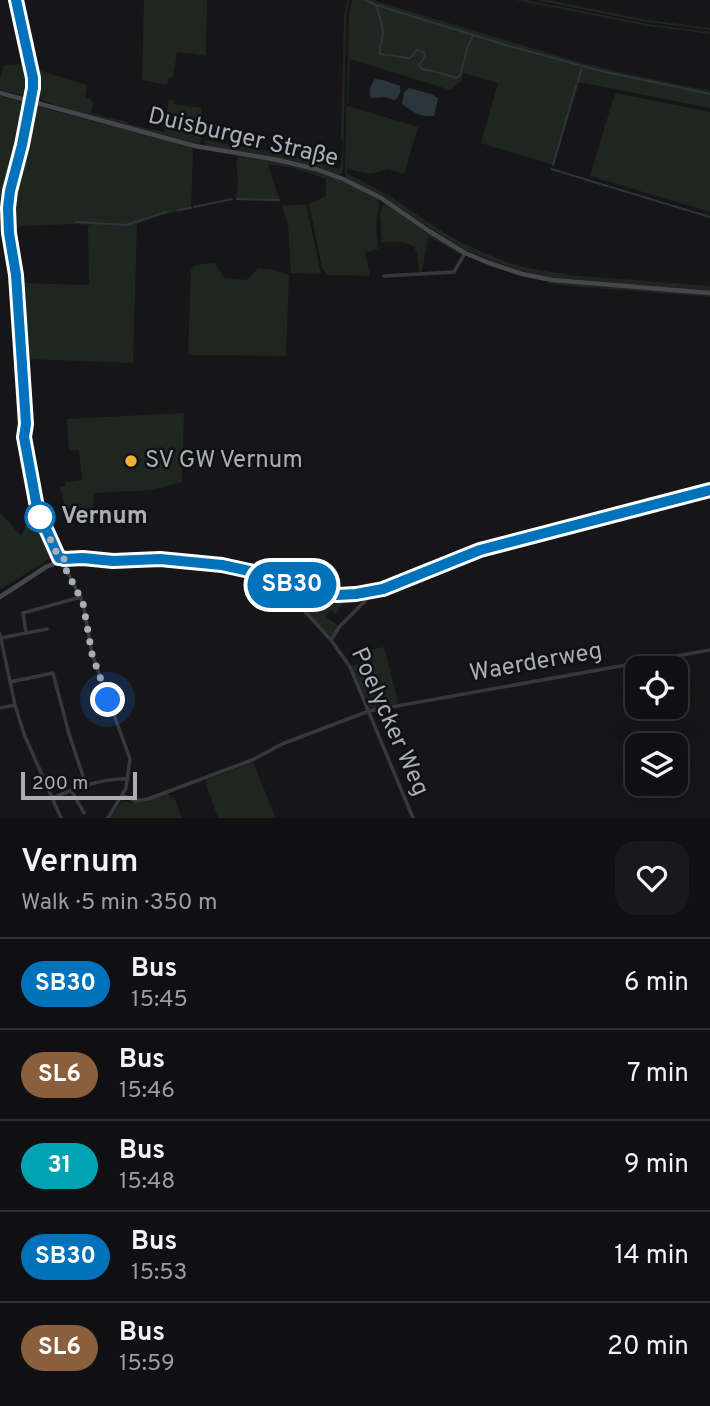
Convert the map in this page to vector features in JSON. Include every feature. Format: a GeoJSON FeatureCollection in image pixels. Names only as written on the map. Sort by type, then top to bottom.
{"type":"FeatureCollection","features":[{"type":"Feature","properties":{"kind":"street"},"geometry":{"type":"LineString","coordinates":[[16,0],[33,78],[32,100],[8,208],[19,310],[25,416],[22,433],[39,514],[81,597],[92,654],[129,755],[128,779],[108,818]]}},
{"type":"Feature","properties":{"kind":"street","name":"Duisburger Straße"},"geometry":{"type":"LineString","coordinates":[[0,93],[195,146],[316,169],[381,198],[465,253],[500,267],[552,280],[710,293]]}},
{"type":"Feature","properties":{"kind":"street"},"geometry":{"type":"LineString","coordinates":[[384,275],[454,272],[465,253]]}},
{"type":"Feature","properties":{"kind":"street"},"geometry":{"type":"LineString","coordinates":[[0,597],[46,567],[61,561],[83,558],[113,561],[160,559],[214,564],[254,572],[323,593],[337,595],[371,592],[489,547],[710,489]]}},
{"type":"Feature","properties":{"kind":"street","name":"Poelycker Weg"},"geometry":{"type":"LineString","coordinates":[[276,579],[331,640],[350,667],[413,818]]}},
{"type":"Feature","properties":{"kind":"street"},"geometry":{"type":"LineString","coordinates":[[331,640],[371,592]]}},
{"type":"Feature","properties":{"kind":"street"},"geometry":{"type":"LineString","coordinates":[[26,633],[23,613],[81,597]]}},
{"type":"Feature","properties":{"kind":"street"},"geometry":{"type":"LineString","coordinates":[[47,629],[0,636],[24,734],[61,818]]}},
{"type":"Feature","properties":{"kind":"street","name":"Waerderweg"},"geometry":{"type":"LineString","coordinates":[[122,795],[135,801],[148,799],[252,760],[282,744],[369,711],[710,650]]}},
{"type":"Feature","properties":{"kind":"street"},"geometry":{"type":"LineString","coordinates":[[10,682],[53,673],[86,785]]}},
{"type":"Feature","properties":{"kind":"street"},"geometry":{"type":"LineString","coordinates":[[0,708],[15,705]]}},
{"type":"Feature","properties":{"kind":"street"},"geometry":{"type":"LineString","coordinates":[[52,798],[113,778],[128,779]]}},
{"type":"Feature","properties":{"kind":"street"},"geometry":{"type":"LineString","coordinates":[[71,790],[84,813]]}},
{"type":"Feature","properties":{"kind":"shaded area"},"geometry":{"type":"Polygon","coordinates":[[[11,0],[24,46],[27,69],[27,93],[20,95],[0,90],[4,65],[22,64],[11,0]]]}},
{"type":"Feature","properties":{"kind":"shaded area"},"geometry":{"type":"Polygon","coordinates":[[[19,0],[24,0],[38,70],[87,85],[85,97],[91,99],[93,104],[91,113],[164,132],[169,99],[174,100],[174,104],[202,108],[199,144],[93,117],[41,100],[37,92],[19,0]]]}},
{"type":"Feature","properties":{"kind":"shaded area"},"geometry":{"type":"Polygon","coordinates":[[[144,0],[207,0],[206,56],[177,52],[173,78],[169,77],[167,85],[142,80],[144,0]]]}},
{"type":"Feature","properties":{"kind":"shaded area"},"geometry":{"type":"Polygon","coordinates":[[[347,0],[343,171],[339,175],[296,161],[206,146],[204,140],[297,156],[339,169],[343,140],[344,16],[347,0]]]}},
{"type":"Feature","properties":{"kind":"shaded area"},"geometry":{"type":"Polygon","coordinates":[[[352,0],[372,0],[571,60],[710,91],[710,108],[579,82],[554,165],[481,143],[498,83],[464,73],[461,81],[450,90],[350,59],[348,103],[349,17],[352,0]]]}},
{"type":"Feature","properties":{"kind":"shaded area"},"geometry":{"type":"Polygon","coordinates":[[[515,0],[647,24],[710,32],[710,34],[647,26],[515,0]]]}},
{"type":"Feature","properties":{"kind":"shaded area"},"geometry":{"type":"Polygon","coordinates":[[[536,0],[549,0],[710,30],[647,22],[536,0]]]}},
{"type":"Feature","properties":{"kind":"shaded area"},"geometry":{"type":"Polygon","coordinates":[[[375,79],[400,86],[399,96],[394,100],[386,97],[371,98],[370,88],[375,79]]]}},
{"type":"Feature","properties":{"kind":"shaded area"},"geometry":{"type":"Polygon","coordinates":[[[409,88],[438,98],[434,116],[420,115],[402,104],[404,92],[409,88]]]}},
{"type":"Feature","properties":{"kind":"shaded area"},"geometry":{"type":"Polygon","coordinates":[[[615,93],[710,112],[710,212],[590,176],[615,93]]]}},
{"type":"Feature","properties":{"kind":"shaded area"},"geometry":{"type":"Polygon","coordinates":[[[0,96],[23,102],[27,110],[7,195],[7,231],[0,234],[0,96]]]}},
{"type":"Feature","properties":{"kind":"shaded area"},"geometry":{"type":"Polygon","coordinates":[[[36,106],[192,147],[193,151],[191,209],[165,214],[137,224],[133,363],[26,359],[32,443],[32,448],[29,449],[26,436],[18,281],[89,285],[88,226],[92,225],[22,226],[12,231],[14,185],[25,146],[29,114],[36,106]]]}},
{"type":"Feature","properties":{"kind":"shaded area"},"geometry":{"type":"Polygon","coordinates":[[[348,106],[418,127],[404,174],[388,169],[371,174],[347,169],[347,173],[390,196],[466,245],[527,268],[570,275],[710,286],[710,291],[548,278],[508,267],[463,249],[382,197],[346,178],[348,106]]]}},
{"type":"Feature","properties":{"kind":"shaded area"},"geometry":{"type":"Polygon","coordinates":[[[240,156],[316,171],[348,183],[378,199],[378,249],[365,252],[370,276],[327,275],[322,268],[309,204],[326,196],[326,179],[294,168],[268,164],[280,201],[236,200],[236,161],[240,156]]]}},
{"type":"Feature","properties":{"kind":"shaded area"},"geometry":{"type":"Polygon","coordinates":[[[306,204],[321,274],[291,273],[288,225],[282,206],[306,204]]]}},
{"type":"Feature","properties":{"kind":"shaded area"},"geometry":{"type":"Polygon","coordinates":[[[386,204],[461,255],[428,236],[422,271],[419,272],[415,247],[404,242],[382,242],[380,215],[382,205],[386,204]]]}},
{"type":"Feature","properties":{"kind":"shaded area"},"geometry":{"type":"Polygon","coordinates":[[[6,235],[8,236],[16,301],[23,417],[21,433],[24,447],[19,448],[21,404],[13,279],[6,235]]]}},
{"type":"Feature","properties":{"kind":"shaded area"},"geometry":{"type":"Polygon","coordinates":[[[215,263],[224,278],[247,280],[258,268],[289,275],[286,356],[188,355],[191,270],[195,265],[215,263]]]}},
{"type":"Feature","properties":{"kind":"shaded area"},"geometry":{"type":"Polygon","coordinates":[[[548,284],[710,295],[710,297],[548,284]]]}},
{"type":"Feature","properties":{"kind":"shaded area","name":"SV GW Vernum"},"geometry":{"type":"Polygon","coordinates":[[[184,413],[182,482],[152,490],[94,493],[93,518],[65,517],[60,487],[65,487],[65,482],[82,478],[79,450],[69,450],[67,419],[184,413]]]}},
{"type":"Feature","properties":{"kind":"shaded area"},"geometry":{"type":"Polygon","coordinates":[[[36,511],[54,552],[53,556],[0,590],[0,512],[21,536],[36,511]]]}},
{"type":"Feature","properties":{"kind":"shaded area"},"geometry":{"type":"Polygon","coordinates":[[[88,561],[158,561],[215,566],[274,580],[275,584],[244,575],[199,568],[152,564],[111,565],[88,561]]]}},
{"type":"Feature","properties":{"kind":"shaded area"},"geometry":{"type":"Polygon","coordinates":[[[287,585],[323,595],[366,597],[347,600],[336,614],[330,610],[326,617],[339,626],[332,636],[329,636],[285,587],[287,585]]]}},
{"type":"Feature","properties":{"kind":"shaded area"},"geometry":{"type":"Polygon","coordinates":[[[384,647],[398,701],[397,704],[373,708],[369,706],[351,666],[370,661],[369,650],[384,647]]]}},
{"type":"Feature","properties":{"kind":"shaded area"},"geometry":{"type":"Polygon","coordinates":[[[253,762],[276,818],[218,818],[206,780],[253,762]]]}},
{"type":"Feature","properties":{"kind":"shaded area"},"geometry":{"type":"Polygon","coordinates":[[[168,793],[170,798],[174,797],[182,818],[110,818],[122,801],[139,803],[168,793]]]}},
{"type":"Feature","properties":{"kind":"waterway"},"geometry":{"type":"LineString","coordinates":[[365,0],[509,46],[601,71],[710,94]]}},
{"type":"Feature","properties":{"kind":"waterway"},"geometry":{"type":"LineString","coordinates":[[376,5],[383,31],[380,54],[410,58],[417,50],[424,52],[425,56],[419,65],[423,70],[457,78],[473,36]]}},
{"type":"Feature","properties":{"kind":"waterway"},"geometry":{"type":"LineString","coordinates":[[578,82],[582,66]]}},
{"type":"Feature","properties":{"kind":"waterway"},"geometry":{"type":"LineString","coordinates":[[553,165],[576,86]]}},
{"type":"Feature","properties":{"kind":"waterway"},"geometry":{"type":"LineString","coordinates":[[551,169],[710,217]]}},
{"type":"Feature","properties":{"kind":"waterway"},"geometry":{"type":"LineString","coordinates":[[194,207],[232,199]]}},
{"type":"Feature","properties":{"kind":"waterway"},"geometry":{"type":"LineString","coordinates":[[237,199],[279,200]]}},
{"type":"Feature","properties":{"kind":"waterway"},"geometry":{"type":"LineString","coordinates":[[178,210],[191,208]]}},
{"type":"Feature","properties":{"kind":"waterway"},"geometry":{"type":"LineString","coordinates":[[76,222],[126,225],[166,212]]}},
{"type":"Feature","properties":{"kind":"bus line","name":"SB30"},"geometry":{"type":"LineString","coordinates":[[16,0],[33,78],[32,100],[8,208],[19,310],[26,424],[24,437],[39,514],[59,558],[113,561],[160,559],[222,565],[254,572],[307,590],[337,595],[356,594],[383,589],[480,550],[710,490]]}},
{"type":"Feature","properties":{"kind":"place","name":"SV GW Vernum"},"geometry":{"type":"Point","coordinates":[131,461]}},
{"type":"Feature","properties":{"kind":"place","name":"Vernum"},"geometry":{"type":"Point","coordinates":[40,517]}},
{"type":"Feature","properties":{"kind":"route"},"geometry":{"type":"LineString","coordinates":[[40,517],[59,558],[64,559],[63,564],[81,597],[92,654],[108,700]]}}]}
